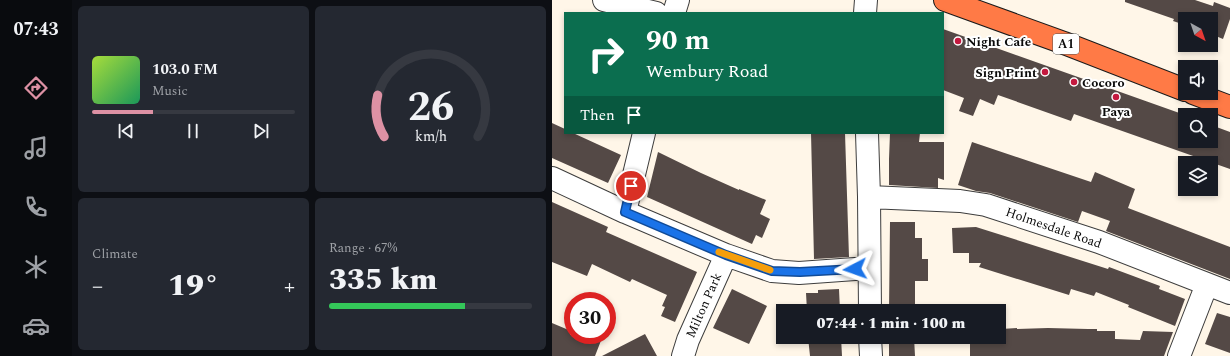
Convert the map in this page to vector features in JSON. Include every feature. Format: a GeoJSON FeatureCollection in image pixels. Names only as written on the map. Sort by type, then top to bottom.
{"type":"FeatureCollection","features":[{"type":"Feature","properties":{"kind":"highway","name":"A1"},"geometry":{"type":"LineString","coordinates":[[960,2],[1178,87]]}},
{"type":"Feature","properties":{"kind":"highway"},"geometry":{"type":"LineString","coordinates":[[1212,100],[1230,107]]}},
{"type":"Feature","properties":{"kind":"street"},"geometry":{"type":"LineString","coordinates":[[604,0],[652,12]]}},
{"type":"Feature","properties":{"kind":"street"},"geometry":{"type":"LineString","coordinates":[[674,12],[678,0]]}},
{"type":"Feature","properties":{"kind":"street"},"geometry":{"type":"LineString","coordinates":[[865,12],[866,0]]}},
{"type":"Feature","properties":{"kind":"street"},"geometry":{"type":"LineString","coordinates":[[625,212],[644,134]]}},
{"type":"Feature","properties":{"kind":"street"},"geometry":{"type":"LineString","coordinates":[[867,134],[870,304]]}},
{"type":"Feature","properties":{"kind":"street"},"geometry":{"type":"LineString","coordinates":[[552,178],[625,212],[726,255],[772,271],[800,272],[869,268]]}},
{"type":"Feature","properties":{"kind":"street","name":"Holmesdale Road"},"geometry":{"type":"LineString","coordinates":[[869,198],[960,200],[986,205],[1098,242],[1230,293]]}},
{"type":"Feature","properties":{"kind":"street","name":"Milton Park"},"geometry":{"type":"LineString","coordinates":[[683,356],[688,340],[726,255]]}},
{"type":"Feature","properties":{"kind":"street"},"geometry":{"type":"LineString","coordinates":[[1179,356],[1207,284]]}},
{"type":"Feature","properties":{"kind":"street"},"geometry":{"type":"LineString","coordinates":[[870,344],[871,356]]}},
{"type":"Feature","properties":{"kind":"building"},"geometry":{"type":"Polygon","coordinates":[[[1125,0],[1195,0],[1213,6],[1214,2],[1230,8],[1230,19],[1223,39],[1218,37],[1218,12],[1178,12],[1178,23],[1173,21],[1174,19],[1125,2],[1125,0]]]}},
{"type":"Feature","properties":{"kind":"building"},"geometry":{"type":"Polygon","coordinates":[[[944,29],[1178,113],[1178,148],[1218,148],[1218,128],[1230,132],[1230,169],[1218,165],[1218,156],[1193,156],[1074,114],[1071,121],[998,95],[994,105],[980,99],[973,116],[959,111],[964,98],[944,90],[944,29]]]}},
{"type":"Feature","properties":{"kind":"building"},"geometry":{"type":"Polygon","coordinates":[[[552,123],[564,129],[564,134],[575,134],[621,155],[608,183],[552,158],[552,123]]]}},
{"type":"Feature","properties":{"kind":"building"},"geometry":{"type":"Polygon","coordinates":[[[811,134],[845,134],[849,257],[814,259],[811,134]]]}},
{"type":"Feature","properties":{"kind":"building"},"geometry":{"type":"Polygon","coordinates":[[[890,134],[920,134],[919,142],[944,142],[944,180],[938,178],[938,188],[889,185],[890,134]]]}},
{"type":"Feature","properties":{"kind":"building"},"geometry":{"type":"Polygon","coordinates":[[[972,142],[1091,182],[1095,172],[1135,189],[1128,208],[1230,247],[1230,279],[1106,231],[1110,221],[1082,211],[1078,222],[990,193],[976,191],[958,185],[972,142]]]}},
{"type":"Feature","properties":{"kind":"building"},"geometry":{"type":"Polygon","coordinates":[[[658,152],[739,190],[766,200],[760,214],[770,219],[762,238],[756,235],[752,244],[647,197],[658,152]]]}},
{"type":"Feature","properties":{"kind":"building"},"geometry":{"type":"Polygon","coordinates":[[[552,202],[608,227],[606,232],[697,272],[675,322],[661,316],[665,307],[662,306],[667,295],[632,279],[630,282],[592,264],[587,276],[552,262],[552,202]]]}},
{"type":"Feature","properties":{"kind":"building"},"geometry":{"type":"Polygon","coordinates":[[[890,222],[915,222],[915,238],[922,238],[922,259],[928,259],[928,281],[915,281],[915,304],[889,304],[890,222]]]}},
{"type":"Feature","properties":{"kind":"building"},"geometry":{"type":"Polygon","coordinates":[[[976,227],[1108,269],[1109,267],[1160,286],[1159,289],[1185,299],[1175,326],[1096,292],[1094,296],[1071,289],[1069,295],[979,267],[981,263],[969,263],[969,253],[953,253],[952,228],[976,227]]]}},
{"type":"Feature","properties":{"kind":"building"},"geometry":{"type":"Polygon","coordinates":[[[732,289],[767,306],[749,344],[713,328],[732,289]]]}},
{"type":"Feature","properties":{"kind":"building"},"geometry":{"type":"Polygon","coordinates":[[[839,289],[840,304],[807,304],[806,293],[818,293],[818,290],[839,289]]]}},
{"type":"Feature","properties":{"kind":"building"},"geometry":{"type":"Polygon","coordinates":[[[1217,313],[1230,317],[1230,353],[1205,344],[1217,313]]]}},
{"type":"Feature","properties":{"kind":"building"},"geometry":{"type":"Polygon","coordinates":[[[552,323],[564,328],[564,344],[600,344],[595,356],[552,356],[552,323]]]}},
{"type":"Feature","properties":{"kind":"building"},"geometry":{"type":"Polygon","coordinates":[[[1006,329],[1097,329],[1097,331],[1115,331],[1115,339],[1140,340],[1143,331],[1173,332],[1164,356],[970,356],[970,344],[1006,344],[1006,329]]]}},
{"type":"Feature","properties":{"kind":"building"},"geometry":{"type":"Polygon","coordinates":[[[645,334],[657,356],[602,356],[645,334]]]}},
{"type":"Feature","properties":{"kind":"building"},"geometry":{"type":"Polygon","coordinates":[[[809,344],[841,344],[842,356],[810,356],[809,344]]]}},
{"type":"Feature","properties":{"kind":"building"},"geometry":{"type":"Polygon","coordinates":[[[889,344],[914,344],[915,356],[889,356],[889,344]]]}},
{"type":"Feature","properties":{"kind":"slow traffic"},"geometry":{"type":"LineString","coordinates":[[719,252],[770,270]]}},
{"type":"Feature","properties":{"kind":"place","name":"Night Cafe"},"geometry":{"type":"Point","coordinates":[958,41]}},
{"type":"Feature","properties":{"kind":"place","name":"Sign Print"},"geometry":{"type":"Point","coordinates":[1045,72]}},
{"type":"Feature","properties":{"kind":"place","name":"Cocoro"},"geometry":{"type":"Point","coordinates":[1074,82]}},
{"type":"Feature","properties":{"kind":"place","name":"Paya"},"geometry":{"type":"Point","coordinates":[1116,97]}},
{"type":"Feature","properties":{"kind":"route"},"geometry":{"type":"LineString","coordinates":[[631,186],[625,212],[726,255],[772,271],[800,272],[855,269]]}}]}
